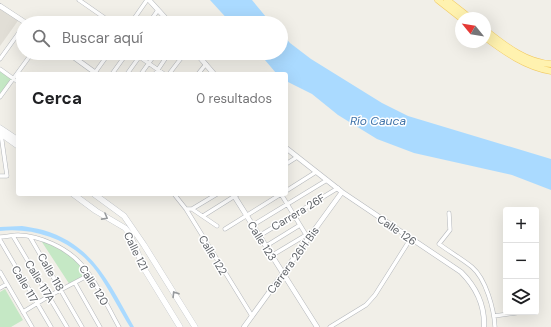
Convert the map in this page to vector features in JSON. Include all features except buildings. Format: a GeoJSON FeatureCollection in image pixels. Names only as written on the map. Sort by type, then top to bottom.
{"type":"FeatureCollection","features":[{"type":"Feature","properties":{"kind":"main road"},"geometry":{"type":"LineString","coordinates":[[438,0],[455,13]]}},
{"type":"Feature","properties":{"kind":"main road"},"geometry":{"type":"LineString","coordinates":[[447,0],[462,12]]}},
{"type":"Feature","properties":{"kind":"main road"},"geometry":{"type":"LineString","coordinates":[[491,35],[520,54],[546,64],[551,64]]}},
{"type":"Feature","properties":{"kind":"main road"},"geometry":{"type":"LineString","coordinates":[[491,42],[503,51],[530,65],[551,71]]}},
{"type":"Feature","properties":{"kind":"main road"},"geometry":{"type":"LineString","coordinates":[[0,132],[16,139]]}},
{"type":"Feature","properties":{"kind":"main road"},"geometry":{"type":"LineString","coordinates":[[0,132],[16,144]]}},
{"type":"Feature","properties":{"kind":"main road","name":"Calle 121"},"geometry":{"type":"LineString","coordinates":[[76,196],[96,212],[125,228],[129,233],[148,276],[180,327]]}},
{"type":"Feature","properties":{"kind":"main road"},"geometry":{"type":"LineString","coordinates":[[82,196],[82,201]]}},
{"type":"Feature","properties":{"kind":"main road","name":"Calle 121"},"geometry":{"type":"LineString","coordinates":[[97,196],[124,216],[144,245],[195,327]]}},
{"type":"Feature","properties":{"kind":"main road"},"geometry":{"type":"LineString","coordinates":[[172,314],[176,316],[180,315],[183,311],[183,307]]}},
{"type":"Feature","properties":{"kind":"street"},"geometry":{"type":"LineString","coordinates":[[79,0],[102,16]]}},
{"type":"Feature","properties":{"kind":"street"},"geometry":{"type":"LineString","coordinates":[[136,16],[148,0],[162,16]]}},
{"type":"Feature","properties":{"kind":"street"},"geometry":{"type":"LineString","coordinates":[[0,6],[16,16]]}},
{"type":"Feature","properties":{"kind":"street"},"geometry":{"type":"LineString","coordinates":[[154,16],[158,10]]}},
{"type":"Feature","properties":{"kind":"street"},"geometry":{"type":"LineString","coordinates":[[0,59],[16,37]]}},
{"type":"Feature","properties":{"kind":"street"},"geometry":{"type":"LineString","coordinates":[[18,72],[27,60]]}},
{"type":"Feature","properties":{"kind":"street"},"geometry":{"type":"LineString","coordinates":[[77,60],[92,72]]}},
{"type":"Feature","properties":{"kind":"street"},"geometry":{"type":"LineString","coordinates":[[96,72],[104,60]]}},
{"type":"Feature","properties":{"kind":"street"},"geometry":{"type":"LineString","coordinates":[[113,72],[122,60]]}},
{"type":"Feature","properties":{"kind":"street"},"geometry":{"type":"LineString","coordinates":[[128,72],[137,60]]}},
{"type":"Feature","properties":{"kind":"street"},"geometry":{"type":"LineString","coordinates":[[146,60],[161,72]]}},
{"type":"Feature","properties":{"kind":"street"},"geometry":{"type":"LineString","coordinates":[[142,72],[151,60]]}},
{"type":"Feature","properties":{"kind":"street"},"geometry":{"type":"LineString","coordinates":[[158,70],[165,60]]}},
{"type":"Feature","properties":{"kind":"street"},"geometry":{"type":"LineString","coordinates":[[171,72],[180,60]]}},
{"type":"Feature","properties":{"kind":"street"},"geometry":{"type":"LineString","coordinates":[[202,60],[212,72]]}},
{"type":"Feature","properties":{"kind":"street"},"geometry":{"type":"LineString","coordinates":[[200,72],[206,64]]}},
{"type":"Feature","properties":{"kind":"street"},"geometry":{"type":"LineString","coordinates":[[0,69],[16,81]]}},
{"type":"Feature","properties":{"kind":"street"},"geometry":{"type":"LineString","coordinates":[[0,97],[16,75]]}},
{"type":"Feature","properties":{"kind":"street"},"geometry":{"type":"LineString","coordinates":[[0,132],[7,176],[0,176]]}},
{"type":"Feature","properties":{"kind":"street","name":"Calle 126"},"geometry":{"type":"LineString","coordinates":[[288,151],[342,192],[461,272],[472,284],[478,295],[483,309],[484,327]]}},
{"type":"Feature","properties":{"kind":"street"},"geometry":{"type":"LineString","coordinates":[[288,163],[297,157]]}},
{"type":"Feature","properties":{"kind":"street"},"geometry":{"type":"LineString","coordinates":[[288,190],[316,172]]}},
{"type":"Feature","properties":{"kind":"street"},"geometry":{"type":"LineString","coordinates":[[253,225],[327,180]]}},
{"type":"Feature","properties":{"kind":"street","name":"Carrera 26F"},"geometry":{"type":"LineString","coordinates":[[259,236],[338,188]]}},
{"type":"Feature","properties":{"kind":"street","name":"Carrera 26H Bis"},"geometry":{"type":"LineString","coordinates":[[244,327],[283,274],[307,237],[342,192]]}},
{"type":"Feature","properties":{"kind":"street","name":"Calle 122"},"geometry":{"type":"LineString","coordinates":[[176,196],[186,209],[252,316]]}},
{"type":"Feature","properties":{"kind":"street"},"geometry":{"type":"LineString","coordinates":[[186,209],[192,209],[214,196]]}},
{"type":"Feature","properties":{"kind":"street"},"geometry":{"type":"LineString","coordinates":[[203,216],[233,196]]}},
{"type":"Feature","properties":{"kind":"street","name":"Calle 123"},"geometry":{"type":"LineString","coordinates":[[236,196],[246,216],[317,327]]}},
{"type":"Feature","properties":{"kind":"street"},"geometry":{"type":"LineString","coordinates":[[225,229],[278,196]]}},
{"type":"Feature","properties":{"kind":"street"},"geometry":{"type":"LineString","coordinates":[[271,256],[307,237],[282,196]]}},
{"type":"Feature","properties":{"kind":"street"},"geometry":{"type":"LineString","coordinates":[[192,209],[218,226]]}},
{"type":"Feature","properties":{"kind":"street"},"geometry":{"type":"LineString","coordinates":[[449,213],[450,230],[440,244],[473,268],[478,274],[485,285],[494,316],[495,327]]}},
{"type":"Feature","properties":{"kind":"street"},"geometry":{"type":"LineString","coordinates":[[266,246],[300,225]]}},
{"type":"Feature","properties":{"kind":"street"},"geometry":{"type":"LineString","coordinates":[[0,239],[13,236],[30,237]]}},
{"type":"Feature","properties":{"kind":"street","name":"Calle 117A"},"geometry":{"type":"LineString","coordinates":[[13,236],[67,327]]}},
{"type":"Feature","properties":{"kind":"street","name":"Calle 120"},"geometry":{"type":"LineString","coordinates":[[30,237],[40,238],[66,252],[80,263],[89,275],[119,327]]}},
{"type":"Feature","properties":{"kind":"street","name":"Calle 118"},"geometry":{"type":"LineString","coordinates":[[30,237],[82,327]]}},
{"type":"Feature","properties":{"kind":"street"},"geometry":{"type":"LineString","coordinates":[[330,327],[366,305],[375,295],[411,238]]}},
{"type":"Feature","properties":{"kind":"street","name":"Calle 117"},"geometry":{"type":"LineString","coordinates":[[0,239],[51,327]]}},
{"type":"Feature","properties":{"kind":"street"},"geometry":{"type":"LineString","coordinates":[[0,272],[32,327]]}},
{"type":"Feature","properties":{"kind":"street"},"geometry":{"type":"LineString","coordinates":[[23,312],[61,289],[89,275]]}},
{"type":"Feature","properties":{"kind":"street"},"geometry":{"type":"LineString","coordinates":[[75,282],[100,327]]}},
{"type":"Feature","properties":{"kind":"street"},"geometry":{"type":"LineString","coordinates":[[0,288],[7,284]]}},
{"type":"Feature","properties":{"kind":"street"},"geometry":{"type":"LineString","coordinates":[[494,316],[503,314]]}},
{"type":"Feature","properties":{"kind":"shaded area"},"geometry":{"type":"Polygon","coordinates":[[[0,6],[17,16],[16,24],[0,46],[0,6]]]}},
{"type":"Feature","properties":{"kind":"green space"},"geometry":{"type":"Polygon","coordinates":[[[0,69],[13,79],[0,97],[0,69]]]}},
{"type":"Feature","properties":{"kind":"green space"},"geometry":{"type":"Polygon","coordinates":[[[40,239],[67,254],[79,263],[89,275],[70,285],[40,239]]]}},
{"type":"Feature","properties":{"kind":"green space"},"geometry":{"type":"Polygon","coordinates":[[[5,289],[23,320],[11,327],[0,327],[0,292],[5,289]]]}},
{"type":"Feature","properties":{"kind":"water"},"geometry":{"type":"Polygon","coordinates":[[[210,0],[252,0],[265,16],[225,16],[210,0]]]}},
{"type":"Feature","properties":{"kind":"water","name":"Río Cauca"},"geometry":{"type":"Polygon","coordinates":[[[288,41],[311,59],[382,103],[408,116],[551,159],[551,190],[512,175],[414,153],[377,139],[338,115],[312,94],[288,82],[288,72],[275,72],[265,60],[288,60],[288,41]]]}},
{"type":"Feature","properties":{"kind":"water"},"geometry":{"type":"Polygon","coordinates":[[[22,226],[43,230],[61,237],[88,256],[99,268],[134,327],[130,327],[97,272],[78,252],[54,238],[41,234],[14,230],[0,231],[0,227],[22,226]]]}}]}
